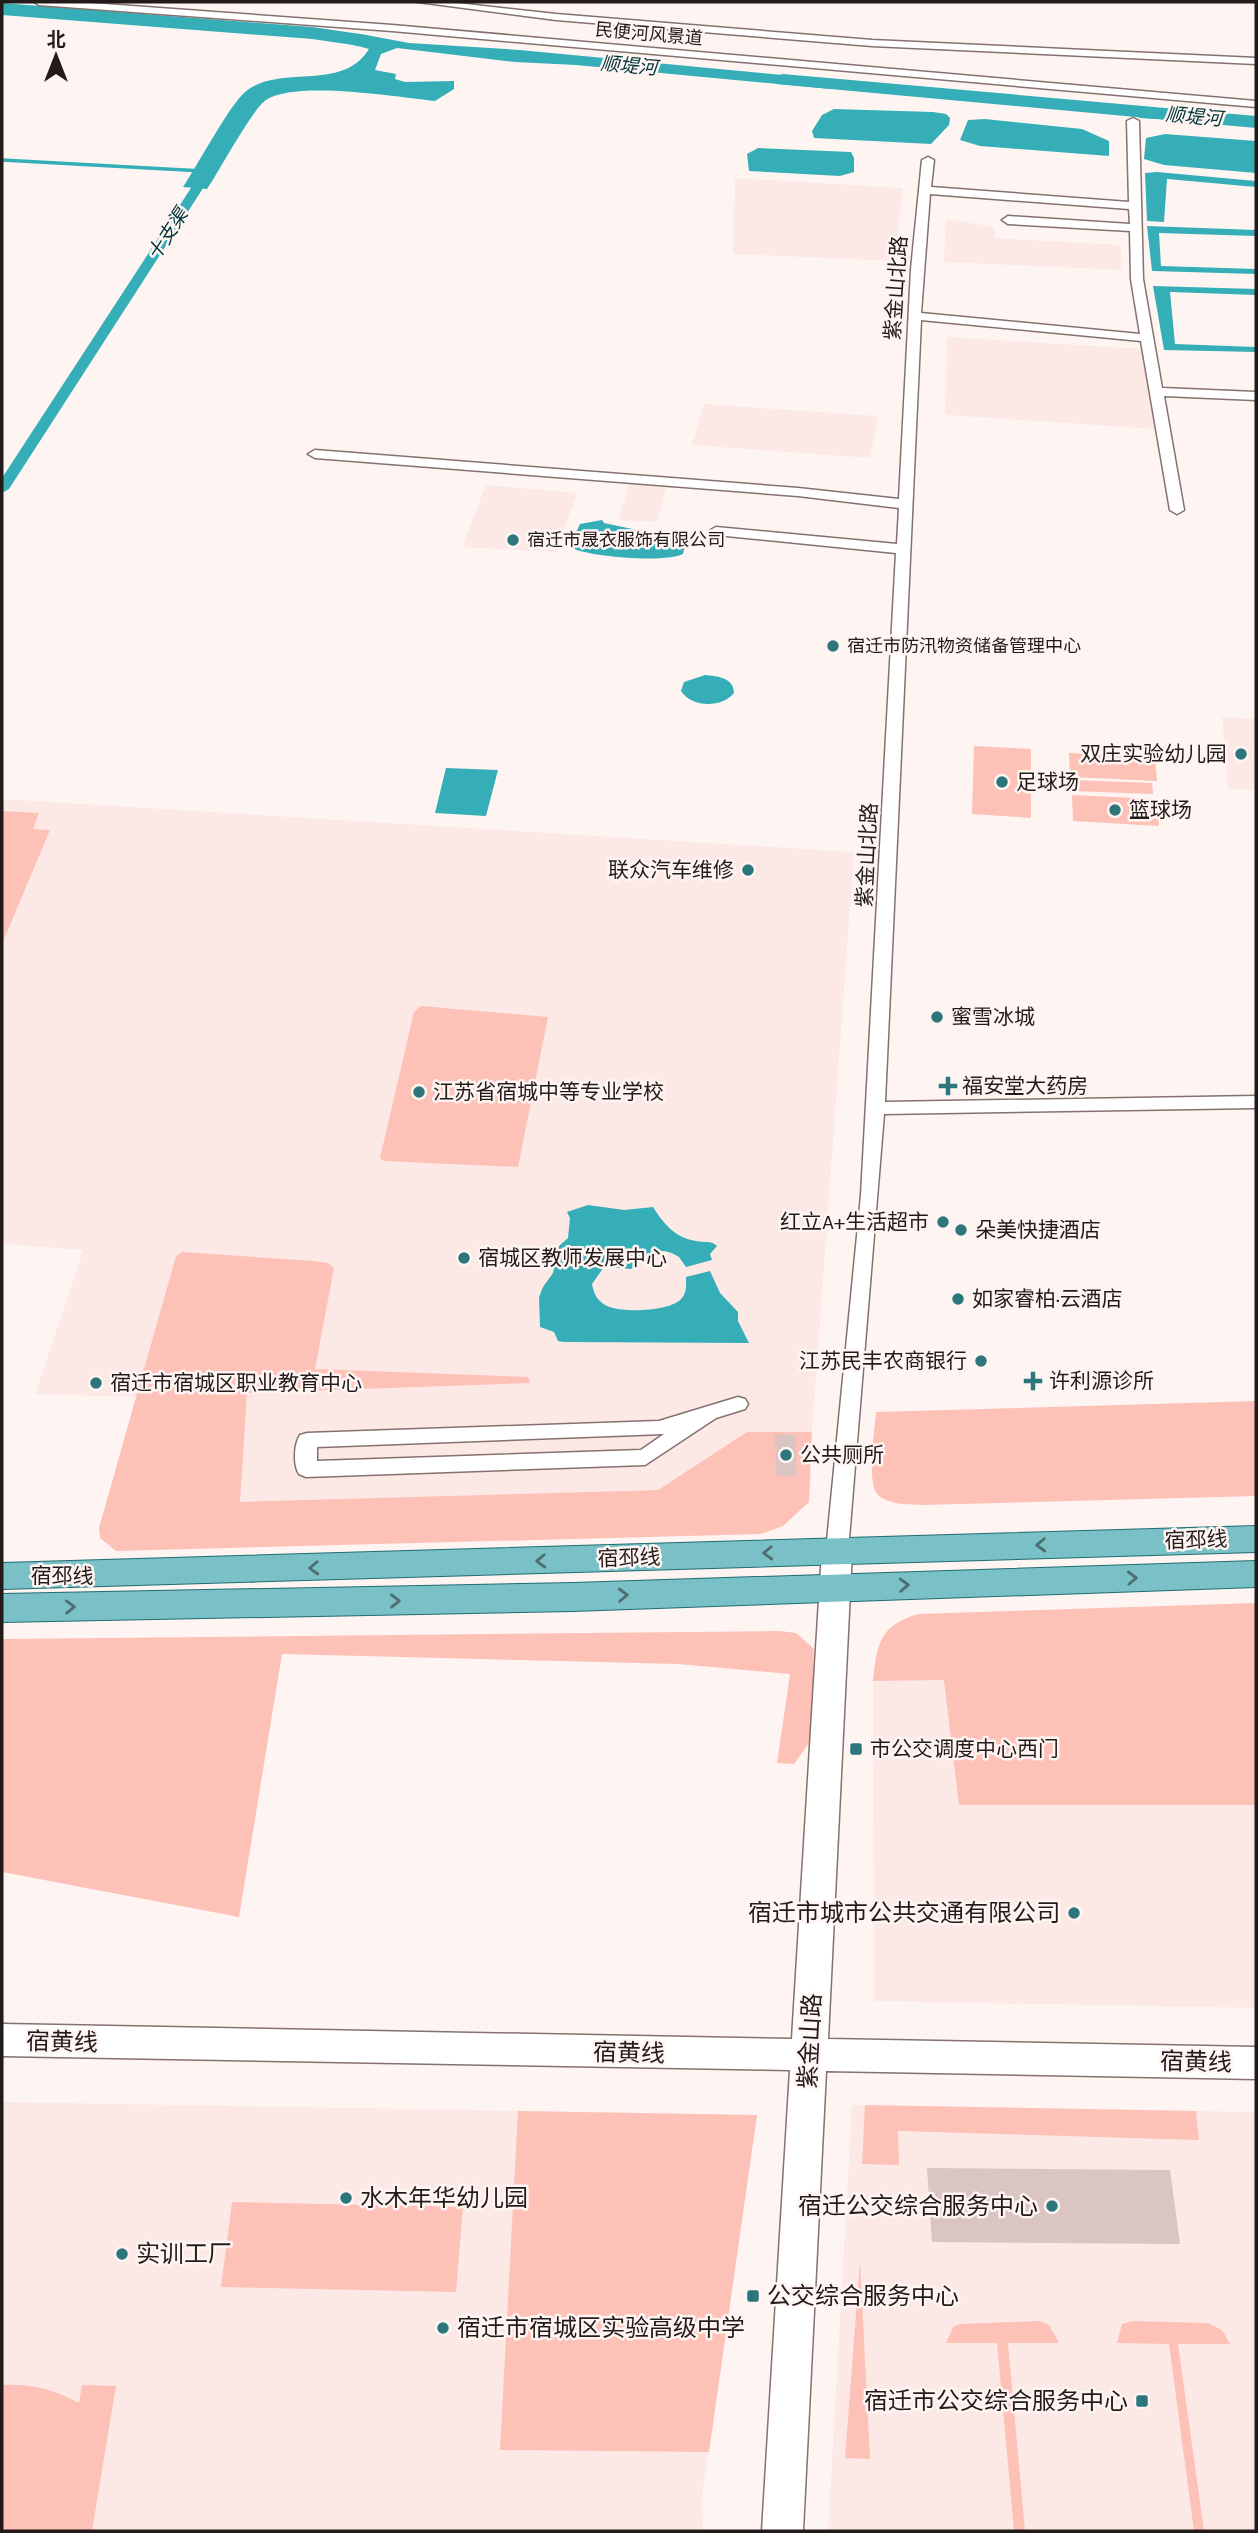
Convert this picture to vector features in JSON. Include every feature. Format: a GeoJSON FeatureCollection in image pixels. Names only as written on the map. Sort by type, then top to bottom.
{"type":"FeatureCollection","features":[{"type":"Feature","properties":{"kind":"main road","name":"宿邳线"},"geometry":{"type":"LineString","coordinates":[[2,1576],[1256,1539]]}},
{"type":"Feature","properties":{"kind":"main road","name":"紫金山路"},"geometry":{"type":"LineString","coordinates":[[782,2531],[837,1551]]}},
{"type":"Feature","properties":{"kind":"main road","name":"宿邳线"},"geometry":{"type":"LineString","coordinates":[[2,1608],[573,1597],[1256,1574]]}},
{"type":"Feature","properties":{"kind":"main road","name":"宿黄线"},"geometry":{"type":"LineString","coordinates":[[2,2040],[810,2057],[1256,2063]]}},
{"type":"Feature","properties":{"kind":"street","name":"民便河风景道"},"geometry":{"type":"LineString","coordinates":[[39,2],[392,28],[970,81],[1256,104]]}},
{"type":"Feature","properties":{"kind":"street"},"geometry":{"type":"LineString","coordinates":[[423,2],[556,17],[872,43],[1256,61]]}},
{"type":"Feature","properties":{"kind":"street"},"geometry":{"type":"LineString","coordinates":[[1133,121],[1133,206],[1137,279],[1177,510]]}},
{"type":"Feature","properties":{"kind":"street","name":"紫金山北路"},"geometry":{"type":"LineString","coordinates":[[837,1551],[875,1108],[914,316],[929,160]]}},
{"type":"Feature","properties":{"kind":"street"},"geometry":{"type":"LineString","coordinates":[[925,190],[1133,206]]}},
{"type":"Feature","properties":{"kind":"street"},"geometry":{"type":"LineString","coordinates":[[1008,219],[1134,228]]}},
{"type":"Feature","properties":{"kind":"street"},"geometry":{"type":"LineString","coordinates":[[914,316],[1147,338]]}},
{"type":"Feature","properties":{"kind":"street"},"geometry":{"type":"LineString","coordinates":[[1156,392],[1256,397]]}},
{"type":"Feature","properties":{"kind":"street"},"geometry":{"type":"LineString","coordinates":[[315,454],[688,483],[904,504]]}},
{"type":"Feature","properties":{"kind":"street"},"geometry":{"type":"LineString","coordinates":[[716,531],[902,549]]}},
{"type":"Feature","properties":{"kind":"street"},"geometry":{"type":"LineString","coordinates":[[875,1108],[1256,1102]]}},
{"type":"Feature","properties":{"kind":"street"},"geometry":{"type":"LineString","coordinates":[[709,1413],[645,1457],[306,1469],[307,1440],[659,1428],[738,1404]]}},
{"type":"Feature","properties":{"kind":"shaded area"},"geometry":{"type":"Polygon","coordinates":[[[735,178],[903,188],[895,261],[733,254],[735,178]]]}},
{"type":"Feature","properties":{"kind":"shaded area"},"geometry":{"type":"Polygon","coordinates":[[[946,219],[994,227],[995,238],[1121,245],[1122,270],[944,262],[946,219]]]}},
{"type":"Feature","properties":{"kind":"shaded area"},"geometry":{"type":"Polygon","coordinates":[[[947,337],[1145,349],[1155,429],[945,415],[947,337]]]}},
{"type":"Feature","properties":{"kind":"shaded area"},"geometry":{"type":"Polygon","coordinates":[[[704,404],[878,416],[870,458],[692,445],[704,404]]]}},
{"type":"Feature","properties":{"kind":"shaded area"},"geometry":{"type":"Polygon","coordinates":[[[629,483],[667,485],[657,522],[619,520],[629,483]]]}},
{"type":"Feature","properties":{"kind":"shaded area"},"geometry":{"type":"Polygon","coordinates":[[[486,485],[577,493],[556,552],[462,547],[486,485]]]}},
{"type":"Feature","properties":{"kind":"shaded area","name":"双庄实验幼儿园"},"geometry":{"type":"Polygon","coordinates":[[[1222,717],[1256,719],[1256,790],[1228,789],[1222,717]]]}},
{"type":"Feature","properties":{"kind":"shaded area","name":"足球场"},"geometry":{"type":"Polygon","coordinates":[[[974,746],[1031,749],[1031,818],[972,814],[974,746]]]}},
{"type":"Feature","properties":{"kind":"shaded area"},"geometry":{"type":"Polygon","coordinates":[[[1069,753],[1155,757],[1157,781],[1070,777],[1069,753]]]}},
{"type":"Feature","properties":{"kind":"shaded area"},"geometry":{"type":"Polygon","coordinates":[[[1072,780],[1152,783],[1153,794],[1073,791],[1072,780]]]}},
{"type":"Feature","properties":{"kind":"shaded area","name":"篮球场"},"geometry":{"type":"Polygon","coordinates":[[[1072,795],[1157,799],[1159,826],[1073,821],[1072,795]]]}},
{"type":"Feature","properties":{"kind":"shaded area","name":"江苏省宿城中等专业学校"},"geometry":{"type":"Polygon","coordinates":[[[2,799],[854,852],[812,1432],[747,1432],[658,1490],[240,1503],[246,1393],[136,1397],[35,1394],[83,1250],[2,1244],[2,799]]]}},
{"type":"Feature","properties":{"kind":"shaded area"},"geometry":{"type":"Polygon","coordinates":[[[2,811],[39,813],[33,829],[50,830],[2,944],[2,811]]]}},
{"type":"Feature","properties":{"kind":"shaded area"},"geometry":{"type":"Polygon","coordinates":[[[421,1006],[548,1017],[518,1167],[384,1161],[380,1158],[414,1012],[421,1006]]]}},
{"type":"Feature","properties":{"kind":"shaded area"},"geometry":{"type":"Polygon","coordinates":[[[182,1252],[313,1261],[328,1263],[334,1268],[315,1369],[528,1377],[530,1383],[247,1393],[240,1502],[658,1490],[747,1432],[812,1432],[809,1502],[783,1526],[761,1534],[116,1551],[100,1538],[99,1528],[176,1256],[182,1252]]]}},
{"type":"Feature","properties":{"kind":"shaded area"},"geometry":{"type":"Polygon","coordinates":[[[1256,1401],[1256,1496],[921,1505],[882,1498],[874,1489],[872,1480],[876,1412],[1256,1401]]]}},
{"type":"Feature","properties":{"kind":"shaded area"},"geometry":{"type":"Polygon","coordinates":[[[1256,1603],[1256,1805],[959,1805],[944,1680],[873,1681],[882,1638],[895,1624],[918,1614],[1256,1603]]]}},
{"type":"Feature","properties":{"kind":"shaded area"},"geometry":{"type":"Polygon","coordinates":[[[780,1631],[796,1633],[814,1649],[811,1740],[794,1764],[777,1763],[790,1674],[678,1664],[282,1654],[239,1917],[2,1872],[2,1639],[780,1631]]]}},
{"type":"Feature","properties":{"kind":"shaded area"},"geometry":{"type":"Polygon","coordinates":[[[1256,1671],[1256,2008],[874,2001],[873,1681],[1256,1671]]]}},
{"type":"Feature","properties":{"kind":"shaded area","name":"宿迁市宿城区实验高级中学"},"geometry":{"type":"Polygon","coordinates":[[[2,2102],[757,2115],[702,2497],[703,2531],[2,2531],[2,2102]]]}},
{"type":"Feature","properties":{"kind":"shaded area"},"geometry":{"type":"Polygon","coordinates":[[[852,2105],[1256,2112],[1256,2531],[828,2531],[852,2105]]]}},
{"type":"Feature","properties":{"kind":"shaded area"},"geometry":{"type":"Polygon","coordinates":[[[865,2105],[1196,2111],[1199,2140],[898,2131],[899,2165],[862,2164],[865,2105]]]}},
{"type":"Feature","properties":{"kind":"shaded area"},"geometry":{"type":"Polygon","coordinates":[[[518,2111],[757,2115],[709,2452],[500,2450],[518,2111]]]}},
{"type":"Feature","properties":{"kind":"shaded area"},"geometry":{"type":"Polygon","coordinates":[[[232,2202],[463,2207],[456,2292],[221,2287],[232,2202]]]}},
{"type":"Feature","properties":{"kind":"shaded area"},"geometry":{"type":"Polygon","coordinates":[[[860,2261],[870,2459],[845,2458],[860,2261]]]}},
{"type":"Feature","properties":{"kind":"shaded area"},"geometry":{"type":"Polygon","coordinates":[[[1040,2321],[1049,2325],[1059,2343],[1008,2343],[1025,2531],[1014,2531],[997,2343],[946,2343],[953,2327],[960,2324],[1040,2321]]]}},
{"type":"Feature","properties":{"kind":"shaded area"},"geometry":{"type":"Polygon","coordinates":[[[1132,2321],[1208,2323],[1222,2330],[1230,2344],[1178,2344],[1204,2531],[1194,2531],[1169,2344],[1117,2343],[1122,2324],[1132,2321]]]}},
{"type":"Feature","properties":{"kind":"shaded area"},"geometry":{"type":"Polygon","coordinates":[[[2,2385],[42,2388],[79,2403],[82,2385],[116,2386],[92,2531],[2,2531],[2,2385]]]}},
{"type":"Feature","properties":{"kind":"water"},"geometry":{"type":"Polygon","coordinates":[[[312,31],[361,34],[409,43],[520,50],[836,80],[832,89],[576,65],[515,62],[397,48],[381,54],[375,70],[396,74],[395,79],[405,82],[454,81],[454,89],[435,101],[323,90],[280,94],[260,105],[207,189],[183,187],[222,123],[245,92],[275,79],[343,70],[357,62],[369,49],[308,35],[312,31]]]}},
{"type":"Feature","properties":{"kind":"water"},"geometry":{"type":"Polygon","coordinates":[[[834,109],[933,112],[946,114],[950,118],[949,125],[931,144],[814,138],[812,131],[822,115],[834,109]]]}},
{"type":"Feature","properties":{"kind":"water"},"geometry":{"type":"Polygon","coordinates":[[[1139,109],[1256,117],[1256,125],[1139,118],[1139,109]]]}},
{"type":"Feature","properties":{"kind":"water"},"geometry":{"type":"Polygon","coordinates":[[[985,119],[1082,129],[1109,141],[1109,156],[980,146],[960,140],[968,120],[985,119]]]}},
{"type":"Feature","properties":{"kind":"water"},"geometry":{"type":"Polygon","coordinates":[[[1165,134],[1256,141],[1256,173],[1164,165],[1144,159],[1146,138],[1165,134]]]}},
{"type":"Feature","properties":{"kind":"water"},"geometry":{"type":"Polygon","coordinates":[[[758,148],[851,152],[854,172],[840,176],[749,171],[747,154],[758,148]]]}},
{"type":"Feature","properties":{"kind":"water"},"geometry":{"type":"Polygon","coordinates":[[[1145,173],[1256,181],[1256,187],[1167,179],[1164,222],[1147,221],[1145,173]]]}},
{"type":"Feature","properties":{"kind":"water"},"geometry":{"type":"Polygon","coordinates":[[[1147,226],[1256,230],[1256,236],[1159,233],[1161,266],[1256,269],[1256,274],[1152,271],[1147,226]]]}},
{"type":"Feature","properties":{"kind":"water"},"geometry":{"type":"Polygon","coordinates":[[[1153,286],[1256,289],[1256,295],[1170,292],[1175,344],[1256,347],[1256,352],[1164,350],[1153,286]]]}},
{"type":"Feature","properties":{"kind":"water"},"geometry":{"type":"Polygon","coordinates":[[[602,520],[604,523],[637,530],[684,534],[687,537],[683,554],[661,558],[628,558],[572,548],[570,545],[580,524],[602,520]]]}},
{"type":"Feature","properties":{"kind":"water"},"geometry":{"type":"Polygon","coordinates":[[[705,675],[728,681],[734,693],[722,701],[707,704],[686,697],[681,691],[684,682],[705,675]]]}},
{"type":"Feature","properties":{"kind":"water"},"geometry":{"type":"Polygon","coordinates":[[[446,768],[498,770],[486,816],[435,813],[446,768]]]}},
{"type":"Feature","properties":{"kind":"water"},"geometry":{"type":"Polygon","coordinates":[[[588,1205],[624,1210],[653,1207],[665,1224],[682,1237],[710,1242],[717,1246],[710,1254],[712,1260],[686,1267],[679,1257],[658,1251],[631,1269],[604,1267],[592,1284],[601,1302],[624,1310],[668,1306],[684,1296],[686,1277],[710,1271],[720,1293],[738,1312],[738,1321],[749,1343],[563,1342],[558,1341],[554,1332],[540,1327],[539,1297],[553,1273],[559,1246],[568,1238],[570,1218],[567,1212],[588,1205]]]}},
{"type":"Feature","properties":{"kind":"building","name":"公共厕所"},"geometry":{"type":"Polygon","coordinates":[[[775,1434],[795,1435],[797,1476],[776,1475],[775,1434]]]}},
{"type":"Feature","properties":{"kind":"building","name":"宿迁公交综合服务中心"},"geometry":{"type":"Polygon","coordinates":[[[927,2168],[1170,2170],[1180,2244],[932,2242],[927,2168]]]}},
{"type":"Feature","properties":{"kind":"waterway","name":"顺堤河"},"geometry":{"type":"LineString","coordinates":[[2,9],[312,33],[360,40]]}},
{"type":"Feature","properties":{"kind":"waterway","name":"顺堤河"},"geometry":{"type":"LineString","coordinates":[[783,80],[1256,122]]}},
{"type":"Feature","properties":{"kind":"waterway"},"geometry":{"type":"LineString","coordinates":[[2,160],[203,171]]}},
{"type":"Feature","properties":{"kind":"waterway","name":"十支渠"},"geometry":{"type":"LineString","coordinates":[[2,489],[212,165]]}},
{"type":"Feature","properties":{"kind":"place","name":"宿迁市晟衣服饰有限公司"},"geometry":{"type":"Point","coordinates":[513,540]}},
{"type":"Feature","properties":{"kind":"place","name":"宿迁市防汛物资储备管理中心"},"geometry":{"type":"Point","coordinates":[833,646]}},
{"type":"Feature","properties":{"kind":"place","name":"双庄实验幼儿园"},"geometry":{"type":"Point","coordinates":[1241,754]}},
{"type":"Feature","properties":{"kind":"place","name":"足球场"},"geometry":{"type":"Point","coordinates":[1002,782]}},
{"type":"Feature","properties":{"kind":"place","name":"篮球场"},"geometry":{"type":"Point","coordinates":[1115,810]}},
{"type":"Feature","properties":{"kind":"place","name":"联众汽车维修"},"geometry":{"type":"Point","coordinates":[748,870]}},
{"type":"Feature","properties":{"kind":"place","name":"蜜雪冰城"},"geometry":{"type":"Point","coordinates":[937,1017]}},
{"type":"Feature","properties":{"kind":"place","name":"福安堂大药房"},"geometry":{"type":"Point","coordinates":[948,1086]}},
{"type":"Feature","properties":{"kind":"place","name":"江苏省宿城中等专业学校"},"geometry":{"type":"Point","coordinates":[419,1092]}},
{"type":"Feature","properties":{"kind":"place","name":"红立A+生活超市"},"geometry":{"type":"Point","coordinates":[943,1222]}},
{"type":"Feature","properties":{"kind":"place","name":"朵美快捷酒店"},"geometry":{"type":"Point","coordinates":[961,1230]}},
{"type":"Feature","properties":{"kind":"place","name":"宿城区教师发展中心"},"geometry":{"type":"Point","coordinates":[464,1258]}},
{"type":"Feature","properties":{"kind":"place","name":"如家睿柏·云酒店"},"geometry":{"type":"Point","coordinates":[958,1299]}},
{"type":"Feature","properties":{"kind":"place","name":"江苏民丰农商银行"},"geometry":{"type":"Point","coordinates":[981,1361]}},
{"type":"Feature","properties":{"kind":"place","name":"许利源诊所"},"geometry":{"type":"Point","coordinates":[1033,1381]}},
{"type":"Feature","properties":{"kind":"place","name":"宿迁市宿城区职业教育中心"},"geometry":{"type":"Point","coordinates":[96,1383]}},
{"type":"Feature","properties":{"kind":"place","name":"公共厕所"},"geometry":{"type":"Point","coordinates":[786,1455]}},
{"type":"Feature","properties":{"kind":"place","name":"市公交调度中心西门"},"geometry":{"type":"Point","coordinates":[856,1749]}},
{"type":"Feature","properties":{"kind":"place","name":"宿迁市城市公共交通有限公司"},"geometry":{"type":"Point","coordinates":[1074,1913]}},
{"type":"Feature","properties":{"kind":"place","name":"水木年华幼儿园"},"geometry":{"type":"Point","coordinates":[346,2198]}},
{"type":"Feature","properties":{"kind":"place","name":"宿迁公交综合服务中心"},"geometry":{"type":"Point","coordinates":[1052,2206]}},
{"type":"Feature","properties":{"kind":"place","name":"实训工厂"},"geometry":{"type":"Point","coordinates":[122,2254]}},
{"type":"Feature","properties":{"kind":"place","name":"公交综合服务中心"},"geometry":{"type":"Point","coordinates":[753,2296]}},
{"type":"Feature","properties":{"kind":"place","name":"宿迁市宿城区实验高级中学"},"geometry":{"type":"Point","coordinates":[443,2328]}},
{"type":"Feature","properties":{"kind":"place","name":"宿迁市公交综合服务中心"},"geometry":{"type":"Point","coordinates":[1142,2401]}}]}
